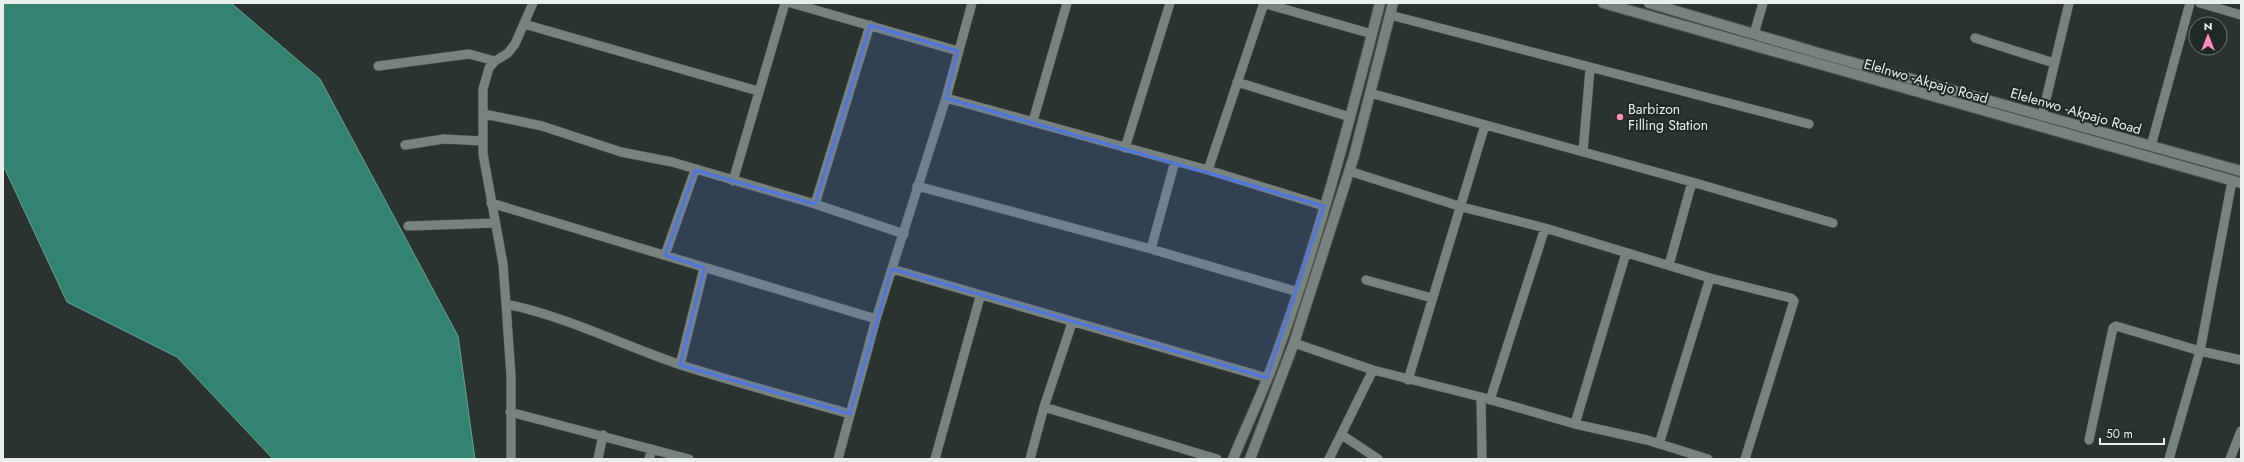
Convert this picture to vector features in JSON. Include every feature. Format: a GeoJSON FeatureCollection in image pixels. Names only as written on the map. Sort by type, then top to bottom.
{"type":"FeatureCollection","features":[{"type":"Feature","properties":{"kind":"main road"},"geometry":{"type":"LineString","coordinates":[[1233,459],[1267,378],[1298,292],[1350,117],[1380,3]]}},
{"type":"Feature","properties":{"kind":"main road"},"geometry":{"type":"LineString","coordinates":[[1250,459],[1294,343],[1349,171],[1393,3]]}},
{"type":"Feature","properties":{"kind":"main road","name":"Elelnwo -Akpajo Road"},"geometry":{"type":"LineString","coordinates":[[1603,3],[2237,182]]}},
{"type":"Feature","properties":{"kind":"main road","name":"Elelenwo -Akpajo Road"},"geometry":{"type":"LineString","coordinates":[[1649,3],[1662,5],[1754,34],[2241,171]]}},
{"type":"Feature","properties":{"kind":"street"},"geometry":{"type":"LineString","coordinates":[[511,459],[511,376],[503,264],[491,203],[482,141],[484,114],[483,89],[489,68],[495,61],[508,53],[524,24],[533,3]]}},
{"type":"Feature","properties":{"kind":"street"},"geometry":{"type":"LineString","coordinates":[[733,181],[758,91],[785,3]]}},
{"type":"Feature","properties":{"kind":"street"},"geometry":{"type":"LineString","coordinates":[[791,3],[958,51]]}},
{"type":"Feature","properties":{"kind":"street"},"geometry":{"type":"LineString","coordinates":[[838,459],[876,319],[946,98],[972,3]]}},
{"type":"Feature","properties":{"kind":"street"},"geometry":{"type":"LineString","coordinates":[[1033,121],[1067,3]]}},
{"type":"Feature","properties":{"kind":"street"},"geometry":{"type":"LineString","coordinates":[[1125,148],[1170,3]]}},
{"type":"Feature","properties":{"kind":"street"},"geometry":{"type":"LineString","coordinates":[[1208,170],[1263,3],[1372,34]]}},
{"type":"Feature","properties":{"kind":"street"},"geometry":{"type":"LineString","coordinates":[[1754,34],[1763,3]]}},
{"type":"Feature","properties":{"kind":"street"},"geometry":{"type":"LineString","coordinates":[[2042,116],[2069,3]]}},
{"type":"Feature","properties":{"kind":"street"},"geometry":{"type":"LineString","coordinates":[[2151,146],[2190,3]]}},
{"type":"Feature","properties":{"kind":"street"},"geometry":{"type":"LineString","coordinates":[[2200,3],[2241,15]]}},
{"type":"Feature","properties":{"kind":"street"},"geometry":{"type":"LineString","coordinates":[[1390,16],[1590,69],[1809,124]]}},
{"type":"Feature","properties":{"kind":"street"},"geometry":{"type":"LineString","coordinates":[[524,24],[758,91]]}},
{"type":"Feature","properties":{"kind":"street"},"geometry":{"type":"LineString","coordinates":[[815,204],[870,25]]}},
{"type":"Feature","properties":{"kind":"street"},"geometry":{"type":"LineString","coordinates":[[1975,38],[2054,63]]}},
{"type":"Feature","properties":{"kind":"street"},"geometry":{"type":"LineString","coordinates":[[378,66],[469,54],[495,61]]}},
{"type":"Feature","properties":{"kind":"street"},"geometry":{"type":"LineString","coordinates":[[1583,152],[1590,69]]}},
{"type":"Feature","properties":{"kind":"street"},"geometry":{"type":"LineString","coordinates":[[1237,82],[1350,117]]}},
{"type":"Feature","properties":{"kind":"street"},"geometry":{"type":"LineString","coordinates":[[1370,93],[1692,182],[1833,223]]}},
{"type":"Feature","properties":{"kind":"street"},"geometry":{"type":"LineString","coordinates":[[946,98],[1208,170],[1324,206]]}},
{"type":"Feature","properties":{"kind":"street"},"geometry":{"type":"LineString","coordinates":[[484,114],[542,126],[621,152],[672,162],[815,204],[904,234]]}},
{"type":"Feature","properties":{"kind":"street"},"geometry":{"type":"LineString","coordinates":[[1408,380],[1432,298],[1462,207],[1485,126]]}},
{"type":"Feature","properties":{"kind":"street"},"geometry":{"type":"LineString","coordinates":[[405,145],[444,139],[482,141]]}},
{"type":"Feature","properties":{"kind":"street"},"geometry":{"type":"LineString","coordinates":[[1151,249],[1175,161]]}},
{"type":"Feature","properties":{"kind":"street"},"geometry":{"type":"LineString","coordinates":[[666,255],[695,170]]}},
{"type":"Feature","properties":{"kind":"street"},"geometry":{"type":"LineString","coordinates":[[1349,171],[1462,207],[1545,228],[1710,278],[1791,298],[1794,301],[1745,459]]}},
{"type":"Feature","properties":{"kind":"street"},"geometry":{"type":"LineString","coordinates":[[1669,265],[1692,182]]}},
{"type":"Feature","properties":{"kind":"street"},"geometry":{"type":"LineString","coordinates":[[2169,459],[2200,351],[2237,182]]}},
{"type":"Feature","properties":{"kind":"street"},"geometry":{"type":"LineString","coordinates":[[917,186],[1151,249],[1298,292]]}},
{"type":"Feature","properties":{"kind":"street"},"geometry":{"type":"LineString","coordinates":[[491,203],[876,319]]}},
{"type":"Feature","properties":{"kind":"street"},"geometry":{"type":"LineString","coordinates":[[408,226],[495,223]]}},
{"type":"Feature","properties":{"kind":"street"},"geometry":{"type":"LineString","coordinates":[[1482,459],[1486,398],[1545,228]]}},
{"type":"Feature","properties":{"kind":"street"},"geometry":{"type":"LineString","coordinates":[[1575,424],[1626,253]]}},
{"type":"Feature","properties":{"kind":"street"},"geometry":{"type":"LineString","coordinates":[[680,365],[704,268]]}},
{"type":"Feature","properties":{"kind":"street"},"geometry":{"type":"LineString","coordinates":[[892,269],[980,297],[1267,378]]}},
{"type":"Feature","properties":{"kind":"street"},"geometry":{"type":"LineString","coordinates":[[1659,444],[1710,278]]}},
{"type":"Feature","properties":{"kind":"street"},"geometry":{"type":"LineString","coordinates":[[1366,280],[1432,298]]}},
{"type":"Feature","properties":{"kind":"street"},"geometry":{"type":"LineString","coordinates":[[935,459],[980,297]]}},
{"type":"Feature","properties":{"kind":"street"},"geometry":{"type":"LineString","coordinates":[[506,304],[542,312],[578,324],[680,365],[850,414]]}},
{"type":"Feature","properties":{"kind":"street"},"geometry":{"type":"LineString","coordinates":[[1030,459],[1044,407],[1072,323]]}},
{"type":"Feature","properties":{"kind":"street"},"geometry":{"type":"LineString","coordinates":[[2089,440],[2113,328],[2116,326],[2200,351],[2241,360]]}},
{"type":"Feature","properties":{"kind":"street"},"geometry":{"type":"LineString","coordinates":[[1294,343],[1373,370],[1408,380],[1486,398],[1575,424],[1659,444],[1708,459]]}},
{"type":"Feature","properties":{"kind":"street"},"geometry":{"type":"LineString","coordinates":[[1329,459],[1342,435],[1353,407],[1373,370]]}},
{"type":"Feature","properties":{"kind":"street"},"geometry":{"type":"LineString","coordinates":[[1044,407],[1216,459]]}},
{"type":"Feature","properties":{"kind":"street"},"geometry":{"type":"LineString","coordinates":[[510,412],[603,435],[689,459]]}},
{"type":"Feature","properties":{"kind":"street"},"geometry":{"type":"LineString","coordinates":[[2230,459],[2241,431]]}},
{"type":"Feature","properties":{"kind":"street"},"geometry":{"type":"LineString","coordinates":[[598,459],[603,435]]}},
{"type":"Feature","properties":{"kind":"street"},"geometry":{"type":"LineString","coordinates":[[1342,435],[1378,459]]}},
{"type":"Feature","properties":{"kind":"street"},"geometry":{"type":"LineString","coordinates":[[649,459],[652,449]]}},
{"type":"Feature","properties":{"kind":"highlighted area"},"geometry":{"type":"Polygon","coordinates":[[[870,25],[958,51],[946,98],[1324,206],[1267,378],[892,269],[850,414],[680,365],[704,268],[665,255],[695,170],[815,204],[870,25]]]}},
{"type":"Feature","properties":{"kind":"shaded area"},"geometry":{"type":"Polygon","coordinates":[[[3,3],[231,3],[320,79],[458,336],[475,459],[273,459],[177,357],[67,302],[3,165],[3,3]]]}},
{"type":"Feature","properties":{"kind":"place","name":"Barbizon Filling Station"},"geometry":{"type":"Point","coordinates":[1620,117]}}]}
